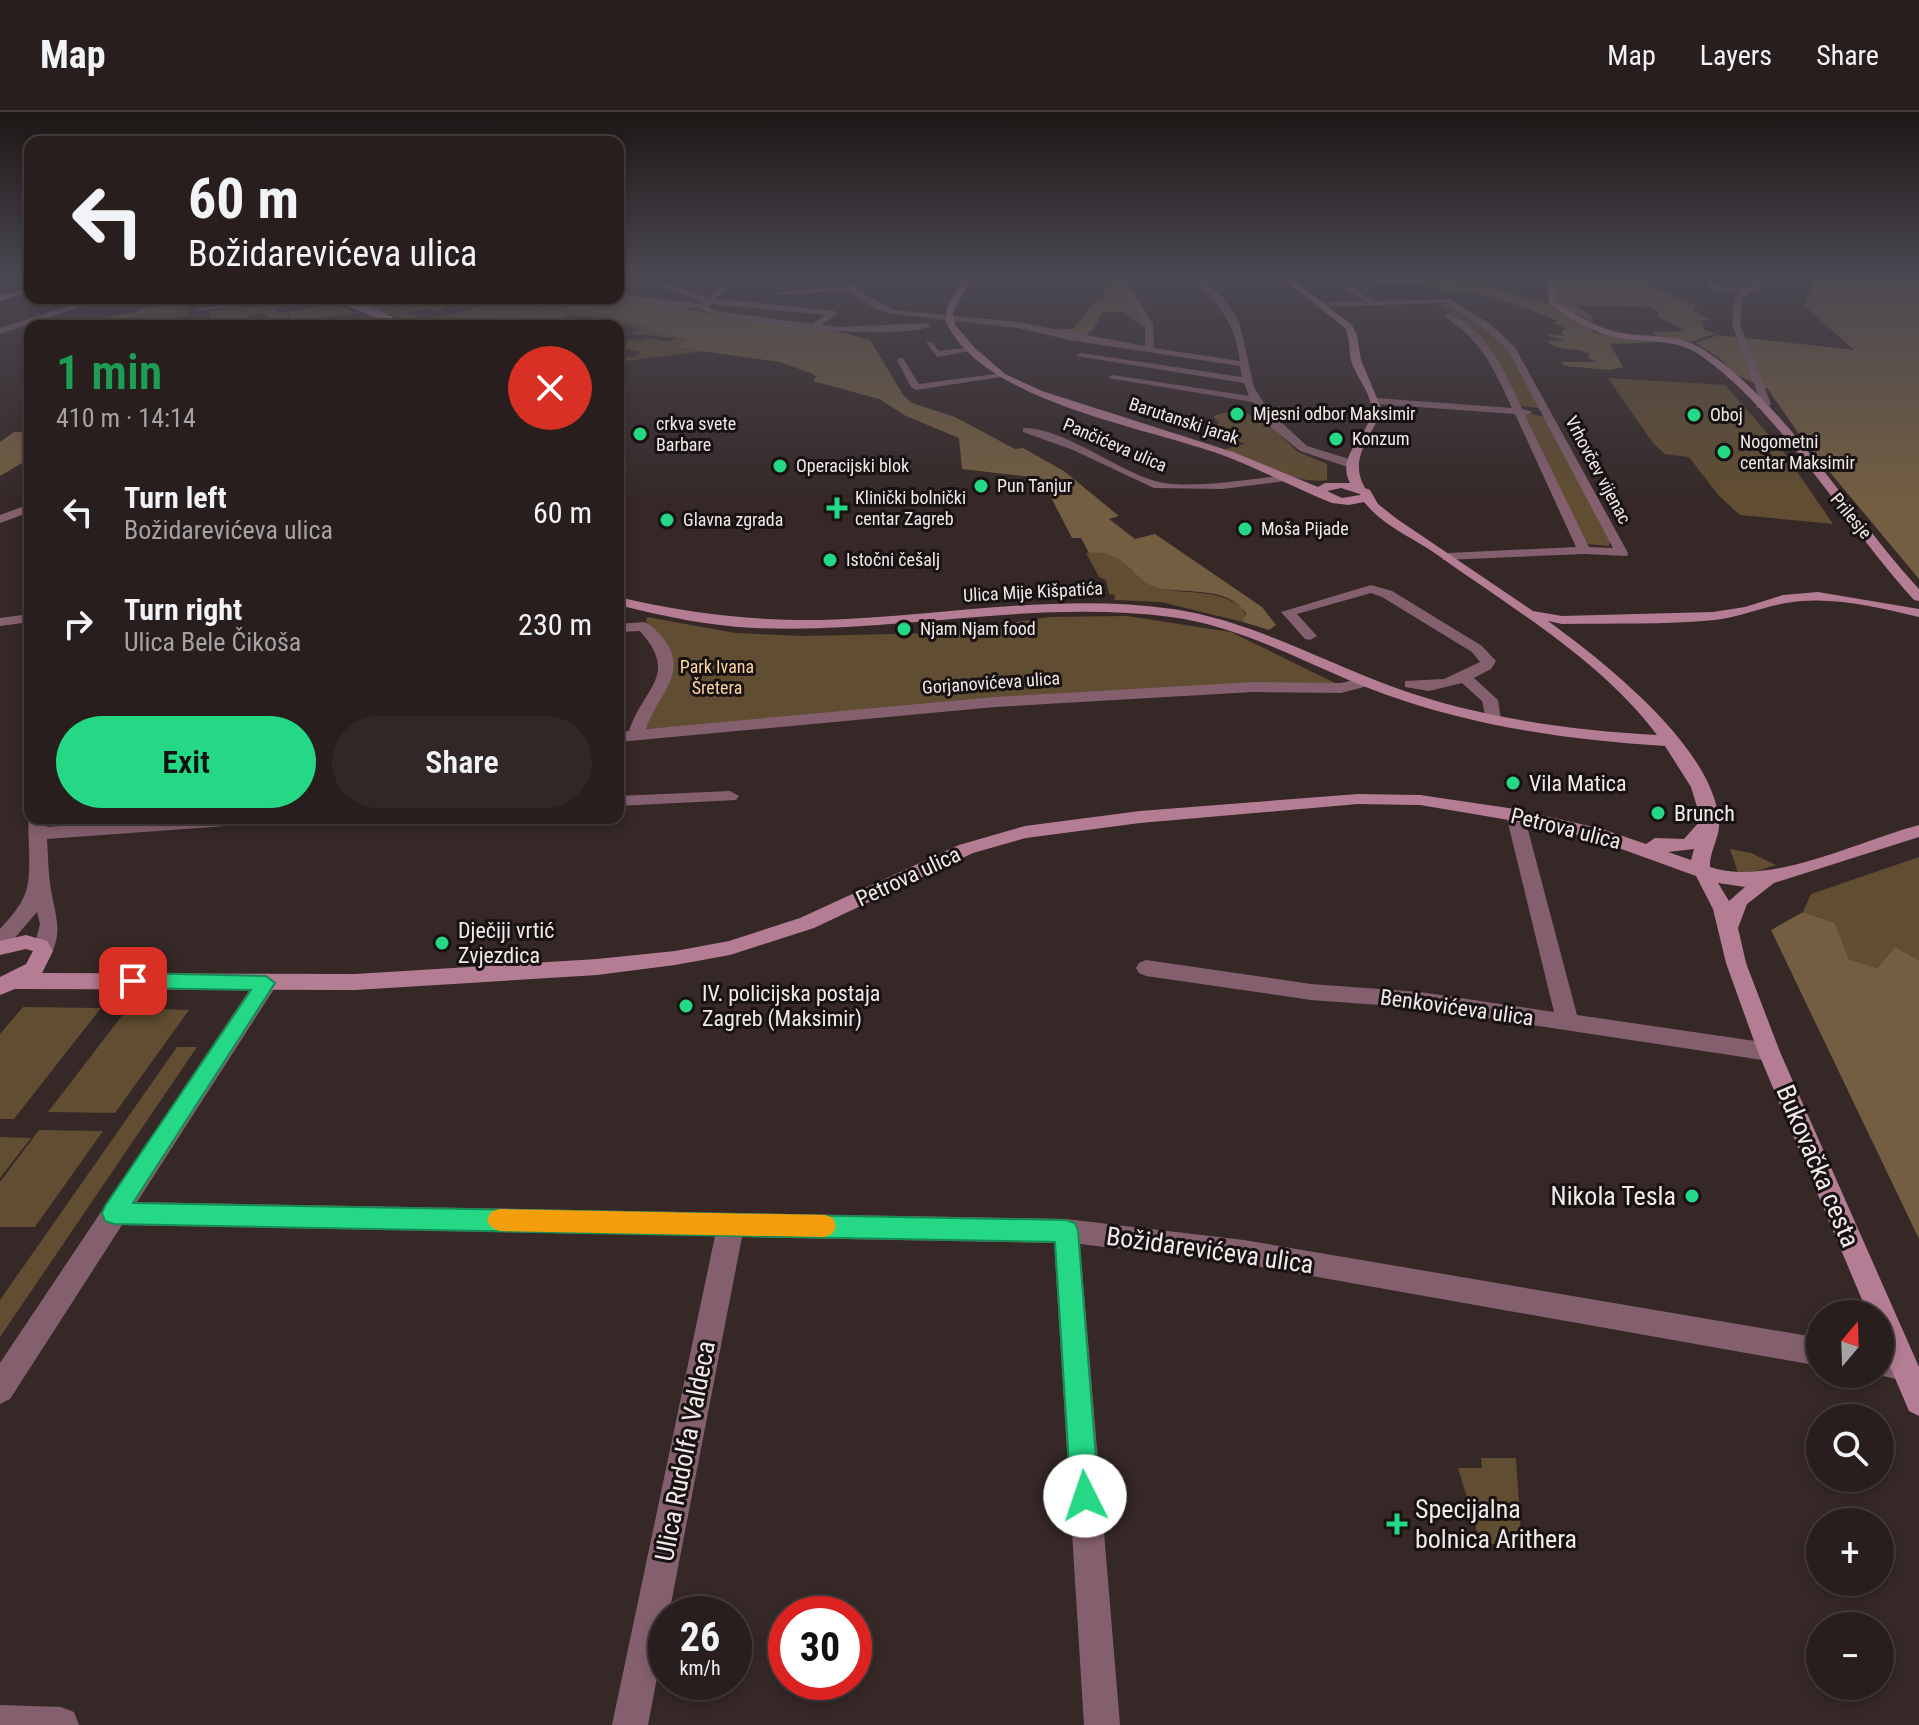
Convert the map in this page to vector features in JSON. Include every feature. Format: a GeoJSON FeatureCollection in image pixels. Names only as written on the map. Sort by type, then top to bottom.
{"type":"FeatureCollection","features":[{"type":"Feature","properties":{"kind":"main road","name":"Barutanski jarak"},"geometry":{"type":"LineString","coordinates":[[975,352],[1002,376],[1039,393],[1213,448],[1289,479],[1328,488]]}},
{"type":"Feature","properties":{"kind":"main road"},"geometry":{"type":"LineString","coordinates":[[1328,488],[1375,416],[1376,401],[1357,363],[1356,352]]}},
{"type":"Feature","properties":{"kind":"main road"},"geometry":{"type":"LineString","coordinates":[[1699,352],[1760,407]]}},
{"type":"Feature","properties":{"kind":"main road","name":"Prilesje"},"geometry":{"type":"LineString","coordinates":[[1760,407],[1918,596],[1914,605],[1892,606]]}},
{"type":"Feature","properties":{"kind":"main road"},"geometry":{"type":"LineString","coordinates":[[1344,464],[1362,492],[1402,527],[1510,603],[1560,628],[1618,680],[1672,741],[1701,789],[1710,820],[1709,840],[1700,860],[1703,871],[1738,881],[1774,877],[1919,831]]}},
{"type":"Feature","properties":{"kind":"main road"},"geometry":{"type":"LineString","coordinates":[[1328,488],[1362,492]]}},
{"type":"Feature","properties":{"kind":"main road"},"geometry":{"type":"LineString","coordinates":[[1328,488],[1344,501],[1402,527]]}},
{"type":"Feature","properties":{"kind":"main road"},"geometry":{"type":"LineString","coordinates":[[1344,501],[1362,492]]}},
{"type":"Feature","properties":{"kind":"main road"},"geometry":{"type":"LineString","coordinates":[[1560,628],[1726,615],[1804,597],[1892,606],[1919,613]]}},
{"type":"Feature","properties":{"kind":"main road","name":"Ulica Mije Kišpatića"},"geometry":{"type":"LineString","coordinates":[[624,602],[727,621],[777,623],[899,621],[1073,607],[1146,610],[1201,618],[1241,629],[1421,702],[1493,720],[1578,735],[1672,741]]}},
{"type":"Feature","properties":{"kind":"main road","name":"Petrova ulica"},"geometry":{"type":"LineString","coordinates":[[8,984],[109,980],[266,983],[475,976],[691,956],[730,948],[807,923],[966,849],[1025,832],[1377,798],[1445,802],[1596,833],[1703,871]]}},
{"type":"Feature","properties":{"kind":"main road"},"geometry":{"type":"LineString","coordinates":[[1596,833],[1683,847],[1699,838],[1710,820]]}},
{"type":"Feature","properties":{"kind":"main road","name":"Bukovačka cesta"},"geometry":{"type":"LineString","coordinates":[[1703,871],[1731,919],[1736,963],[1866,1300]]}},
{"type":"Feature","properties":{"kind":"main road"},"geometry":{"type":"LineString","coordinates":[[1731,919],[1746,894],[1774,877]]}},
{"type":"Feature","properties":{"kind":"main road","name":"Petrova ulica"},"geometry":{"type":"LineString","coordinates":[[0,945],[26,942],[40,946],[42,956],[109,980]]}},
{"type":"Feature","properties":{"kind":"main road"},"geometry":{"type":"LineString","coordinates":[[8,984],[42,956]]}},
{"type":"Feature","properties":{"kind":"main road","name":"Bukovačka cesta"},"geometry":{"type":"LineString","coordinates":[[1894,1368],[1919,1401]]}},
{"type":"Feature","properties":{"kind":"street"},"geometry":{"type":"LineString","coordinates":[[1170,352],[1243,364]]}},
{"type":"Feature","properties":{"kind":"street"},"geometry":{"type":"LineString","coordinates":[[1241,352],[1245,380],[1267,414],[1317,458],[1344,464]]}},
{"type":"Feature","properties":{"kind":"street"},"geometry":{"type":"LineString","coordinates":[[1489,352],[1584,550]]}},
{"type":"Feature","properties":{"kind":"street","name":"Vrhovčev vijenac"},"geometry":{"type":"LineString","coordinates":[[1448,557],[1584,550],[1622,553],[1514,352]]}},
{"type":"Feature","properties":{"kind":"street"},"geometry":{"type":"LineString","coordinates":[[1747,352],[1766,404],[1760,407]]}},
{"type":"Feature","properties":{"kind":"street"},"geometry":{"type":"LineString","coordinates":[[1081,356],[1245,380]]}},
{"type":"Feature","properties":{"kind":"street"},"geometry":{"type":"LineString","coordinates":[[902,360],[923,398]]}},
{"type":"Feature","properties":{"kind":"street"},"geometry":{"type":"LineString","coordinates":[[916,387],[1002,376]]}},
{"type":"Feature","properties":{"kind":"street"},"geometry":{"type":"LineString","coordinates":[[1113,378],[1256,400]]}},
{"type":"Feature","properties":{"kind":"street","name":"Vrhovčev vijenac"},"geometry":{"type":"LineString","coordinates":[[1376,401],[1546,413]]}},
{"type":"Feature","properties":{"kind":"street","name":"Pančićeva ulica"},"geometry":{"type":"LineString","coordinates":[[1027,430],[1077,448],[1154,485],[1222,486],[1289,479]]}},
{"type":"Feature","properties":{"kind":"street"},"geometry":{"type":"LineString","coordinates":[[0,519],[24,510]]}},
{"type":"Feature","properties":{"kind":"street"},"geometry":{"type":"LineString","coordinates":[[1310,636],[1288,612],[1364,590],[1379,590],[1485,656],[1486,666],[1459,678],[1428,687],[1410,684]]}},
{"type":"Feature","properties":{"kind":"street"},"geometry":{"type":"LineString","coordinates":[[0,622],[24,619]]}},
{"type":"Feature","properties":{"kind":"street"},"geometry":{"type":"LineString","coordinates":[[624,628],[644,626],[666,650],[668,658],[660,689],[636,735]]}},
{"type":"Feature","properties":{"kind":"street"},"geometry":{"type":"LineString","coordinates":[[1459,678],[1492,704],[1493,720]]}},
{"type":"Feature","properties":{"kind":"street","name":"Gorjanovićeva ulica"},"geometry":{"type":"LineString","coordinates":[[624,736],[995,702],[1243,688],[1341,688],[1367,682]]}},
{"type":"Feature","properties":{"kind":"street"},"geometry":{"type":"LineString","coordinates":[[624,801],[730,796]]}},
{"type":"Feature","properties":{"kind":"street"},"geometry":{"type":"LineString","coordinates":[[1515,815],[1568,1022]]}},
{"type":"Feature","properties":{"kind":"street"},"geometry":{"type":"LineString","coordinates":[[42,956],[50,924],[40,885],[37,826],[91,824]]}},
{"type":"Feature","properties":{"kind":"street"},"geometry":{"type":"LineString","coordinates":[[0,945],[27,912],[40,885]]}},
{"type":"Feature","properties":{"kind":"street","name":"Benkovićeva ulica"},"geometry":{"type":"LineString","coordinates":[[1146,968],[1311,992],[1420,1000],[1769,1052]]}},
{"type":"Feature","properties":{"kind":"street"},"geometry":{"type":"LineString","coordinates":[[0,1389],[266,983]]}},
{"type":"Feature","properties":{"kind":"street","name":"Božidarevićeva ulica"},"geometry":{"type":"LineString","coordinates":[[114,1213],[1066,1231],[1244,1252],[1806,1350]]}},
{"type":"Feature","properties":{"kind":"street","name":"Ulica Rudolfa Valdeca"},"geometry":{"type":"LineString","coordinates":[[630,1725],[731,1224]]}},
{"type":"Feature","properties":{"kind":"street"},"geometry":{"type":"LineString","coordinates":[[1066,1231],[1101,1716]]}},
{"type":"Feature","properties":{"kind":"street"},"geometry":{"type":"LineString","coordinates":[[0,1723],[61,1725]]}},
{"type":"Feature","properties":{"kind":"green space"},"geometry":{"type":"Polygon","coordinates":[[[640,352],[694,352],[624,361],[624,356],[635,357],[640,352]]]}},
{"type":"Feature","properties":{"kind":"green space"},"geometry":{"type":"Polygon","coordinates":[[[1492,352],[1510,352],[1539,408],[1520,406],[1492,352]]]}},
{"type":"Feature","properties":{"kind":"green space","name":"Nogometni centar Maksimir"},"geometry":{"type":"Polygon","coordinates":[[[1608,378],[1725,385],[1783,451],[1833,524],[1740,515],[1719,496],[1689,457],[1665,454],[1653,443],[1608,378]]]}},
{"type":"Feature","properties":{"kind":"green space"},"geometry":{"type":"Polygon","coordinates":[[[1238,409],[1252,416],[1259,415],[1298,452],[1327,464],[1327,480],[1288,476],[1225,449],[1245,444],[1209,428],[1219,423],[1213,416],[1238,409]]]}},
{"type":"Feature","properties":{"kind":"green space"},"geometry":{"type":"Polygon","coordinates":[[[1525,415],[1545,417],[1610,542],[1609,546],[1587,544],[1525,415]]]}},
{"type":"Feature","properties":{"kind":"green space"},"geometry":{"type":"Polygon","coordinates":[[[1086,553],[1112,556],[1157,587],[1212,594],[1233,601],[1243,608],[1246,618],[1243,622],[1161,602],[1114,600],[1115,595],[1109,594],[1106,580],[1099,577],[1086,553]]]}},
{"type":"Feature","properties":{"kind":"green space","name":"Park Ivana Šretera"},"geometry":{"type":"Polygon","coordinates":[[[1127,616],[1231,632],[1335,683],[644,729],[669,649],[646,621],[647,617],[735,633],[802,636],[941,633],[1050,617],[1127,616]]]}},
{"type":"Feature","properties":{"kind":"green space"},"geometry":{"type":"Polygon","coordinates":[[[1730,849],[1751,853],[1776,865],[1747,874],[1738,873],[1730,849]]]}},
{"type":"Feature","properties":{"kind":"green space"},"geometry":{"type":"Polygon","coordinates":[[[1919,857],[1919,960],[1895,947],[1877,968],[1849,959],[1835,923],[1803,912],[1811,894],[1919,857]]]}},
{"type":"Feature","properties":{"kind":"green space"},"geometry":{"type":"Polygon","coordinates":[[[23,1007],[101,1008],[14,1119],[0,1119],[0,1034],[23,1007]]]}},
{"type":"Feature","properties":{"kind":"green space"},"geometry":{"type":"Polygon","coordinates":[[[128,1008],[189,1010],[115,1113],[48,1112],[128,1008]]]}},
{"type":"Feature","properties":{"kind":"green space"},"geometry":{"type":"Polygon","coordinates":[[[177,1047],[197,1047],[0,1337],[0,1300],[177,1047]]]}},
{"type":"Feature","properties":{"kind":"green space"},"geometry":{"type":"Polygon","coordinates":[[[39,1130],[103,1131],[35,1227],[0,1227],[0,1182],[39,1130]]]}},
{"type":"Feature","properties":{"kind":"green space"},"geometry":{"type":"Polygon","coordinates":[[[0,1137],[31,1138],[0,1178],[0,1137]]]}},
{"type":"Feature","properties":{"kind":"green space"},"geometry":{"type":"Polygon","coordinates":[[[1481,1458],[1516,1458],[1522,1550],[1480,1541],[1458,1468],[1482,1468],[1481,1458]]]}},
{"type":"Feature","properties":{"kind":"shaded area"},"geometry":{"type":"Polygon","coordinates":[[[710,352],[877,352],[904,396],[912,403],[955,417],[1015,449],[1023,448],[1064,471],[1119,516],[1109,519],[1135,539],[1155,534],[1262,607],[1276,625],[1269,630],[1243,622],[1246,613],[1229,599],[1159,588],[1141,579],[1113,556],[1089,553],[1081,538],[1072,538],[1041,478],[962,469],[959,438],[906,416],[879,399],[813,381],[816,377],[813,374],[780,362],[710,352]]]}},
{"type":"Feature","properties":{"kind":"shaded area"},"geometry":{"type":"Polygon","coordinates":[[[1586,352],[1615,352],[1623,367],[1610,370],[1565,366],[1561,362],[1597,362],[1588,358],[1590,354],[1586,352]]]}},
{"type":"Feature","properties":{"kind":"shaded area"},"geometry":{"type":"Polygon","coordinates":[[[1710,352],[1919,352],[1919,579],[1803,440],[1768,389],[1736,375],[1710,352]]]}},
{"type":"Feature","properties":{"kind":"shaded area"},"geometry":{"type":"Polygon","coordinates":[[[14,432],[24,432],[24,462],[0,476],[0,442],[14,432]]]}},
{"type":"Feature","properties":{"kind":"shaded area"},"geometry":{"type":"Polygon","coordinates":[[[1803,912],[1835,923],[1849,959],[1877,968],[1895,947],[1919,960],[1919,1239],[1771,930],[1803,912]]]}},
{"type":"Feature","properties":{"kind":"slow traffic"},"geometry":{"type":"LineString","coordinates":[[499,1220],[825,1226]]}},
{"type":"Feature","properties":{"kind":"place","name":"Mjesni odbor Maksimir"},"geometry":{"type":"Point","coordinates":[1237,414]}},
{"type":"Feature","properties":{"kind":"place","name":"Oboj"},"geometry":{"type":"Point","coordinates":[1694,415]}},
{"type":"Feature","properties":{"kind":"place","name":"crkva svete Barbare"},"geometry":{"type":"Point","coordinates":[640,434]}},
{"type":"Feature","properties":{"kind":"place","name":"Konzum"},"geometry":{"type":"Point","coordinates":[1336,439]}},
{"type":"Feature","properties":{"kind":"place","name":"Nogometni centar Maksimir"},"geometry":{"type":"Point","coordinates":[1724,452]}},
{"type":"Feature","properties":{"kind":"place","name":"Operacijski blok"},"geometry":{"type":"Point","coordinates":[780,466]}},
{"type":"Feature","properties":{"kind":"place","name":"Pun Tanjur"},"geometry":{"type":"Point","coordinates":[981,486]}},
{"type":"Feature","properties":{"kind":"place","name":"Klinički bolnički centar Zagreb"},"geometry":{"type":"Point","coordinates":[837,508]}},
{"type":"Feature","properties":{"kind":"place","name":"Glavna zgrada"},"geometry":{"type":"Point","coordinates":[667,520]}},
{"type":"Feature","properties":{"kind":"place","name":"Moša Pijade"},"geometry":{"type":"Point","coordinates":[1245,529]}},
{"type":"Feature","properties":{"kind":"place","name":"Istočni češalj"},"geometry":{"type":"Point","coordinates":[830,560]}},
{"type":"Feature","properties":{"kind":"place","name":"Njam Njam food"},"geometry":{"type":"Point","coordinates":[904,629]}},
{"type":"Feature","properties":{"kind":"place","name":"Vila Matica"},"geometry":{"type":"Point","coordinates":[1513,783]}},
{"type":"Feature","properties":{"kind":"place","name":"Brunch"},"geometry":{"type":"Point","coordinates":[1658,813]}},
{"type":"Feature","properties":{"kind":"place","name":"Dječiji vrtić Zvjezdica"},"geometry":{"type":"Point","coordinates":[442,943]}},
{"type":"Feature","properties":{"kind":"place","name":"IV. policijska postaja Zagreb (Maksimir)"},"geometry":{"type":"Point","coordinates":[686,1006]}},
{"type":"Feature","properties":{"kind":"place","name":"Nikola Tesla"},"geometry":{"type":"Point","coordinates":[1692,1196]}},
{"type":"Feature","properties":{"kind":"place","name":"Specijalna bolnica Arithera"},"geometry":{"type":"Point","coordinates":[1397,1524]}},
{"type":"Feature","properties":{"kind":"route"},"geometry":{"type":"LineString","coordinates":[[133,981],[266,983],[114,1213],[1066,1231],[1085,1496]]}}]}
